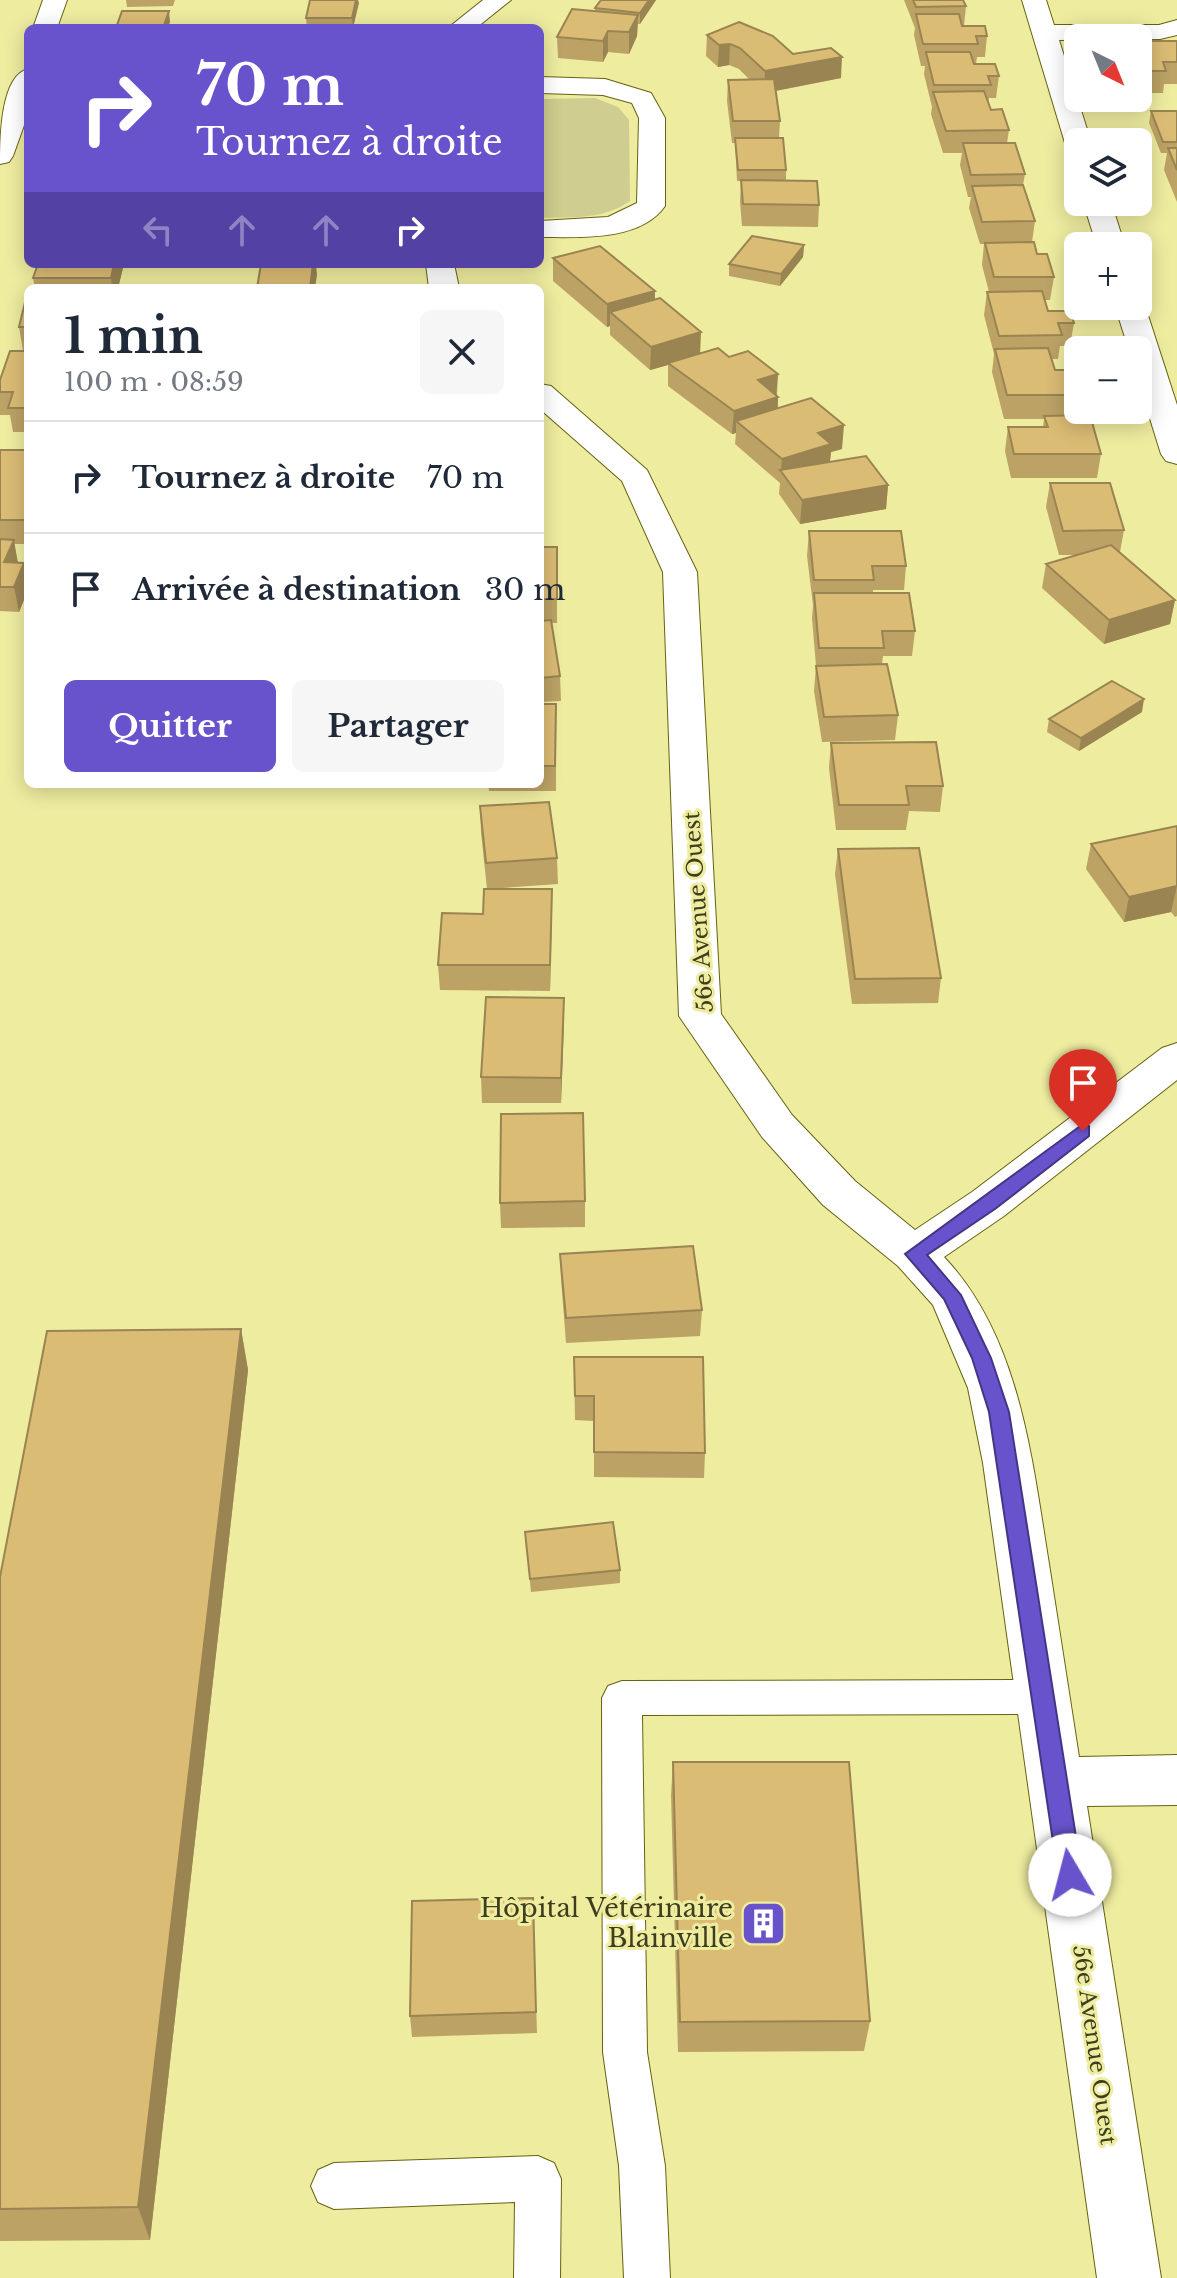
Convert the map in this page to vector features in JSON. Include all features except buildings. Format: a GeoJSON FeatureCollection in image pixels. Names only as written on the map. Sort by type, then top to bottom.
{"type":"FeatureCollection","features":[{"type":"Feature","properties":{"kind":"street"},"geometry":{"type":"LineString","coordinates":[[46,24],[55,0]]}},
{"type":"Feature","properties":{"kind":"street"},"geometry":{"type":"LineString","coordinates":[[444,0],[457,24]]}},
{"type":"Feature","properties":{"kind":"street"},"geometry":{"type":"LineString","coordinates":[[465,24],[499,0]]}},
{"type":"Feature","properties":{"kind":"street"},"geometry":{"type":"LineString","coordinates":[[1034,0],[1073,128]]}},
{"type":"Feature","properties":{"kind":"street"},"geometry":{"type":"LineString","coordinates":[[1044,33],[1160,32],[1177,27]]}},
{"type":"Feature","properties":{"kind":"street"},"geometry":{"type":"LineString","coordinates":[[544,85],[605,87],[642,98],[652,118],[651,206],[635,219],[607,228],[544,229]]}},
{"type":"Feature","properties":{"kind":"street"},"geometry":{"type":"LineString","coordinates":[[0,156],[5,127],[24,86]]}},
{"type":"Feature","properties":{"kind":"street"},"geometry":{"type":"LineString","coordinates":[[1134,320],[1177,454]]}},
{"type":"Feature","properties":{"kind":"street","name":"56e Avenue Ouest"},"geometry":{"type":"LineString","coordinates":[[544,397],[636,477],[680,572],[700,1016],[777,1126],[839,1193],[914,1254],[952,1295],[982,1358],[999,1412],[1129,2278]]}},
{"type":"Feature","properties":{"kind":"street"},"geometry":{"type":"LineString","coordinates":[[914,1254],[988,1204],[1177,1058]]}},
{"type":"Feature","properties":{"kind":"street"},"geometry":{"type":"LineString","coordinates":[[1056,1782],[1177,1780]]}},
{"type":"Feature","properties":{"kind":"lane"},"geometry":{"type":"LineString","coordinates":[[647,2278],[642,2166],[625,2052],[622,1698],[1044,1697]]}},
{"type":"Feature","properties":{"kind":"lane"},"geometry":{"type":"LineString","coordinates":[[334,2186],[538,2179],[537,2278]]}},
{"type":"Feature","properties":{"kind":"shaded area"},"geometry":{"type":"Polygon","coordinates":[[[595,98],[618,107],[629,120],[630,201],[609,212],[544,218],[544,99],[595,98]]]}},
{"type":"Feature","properties":{"kind":"place","name":"Hôpital Vétérinaire Blainville"},"geometry":{"type":"Point","coordinates":[764,1923]}},
{"type":"Feature","properties":{"kind":"route"},"geometry":{"type":"LineString","coordinates":[[1070,1875],[999,1412],[982,1358],[952,1295],[914,1254],[988,1204],[1083,1131]]}}]}
